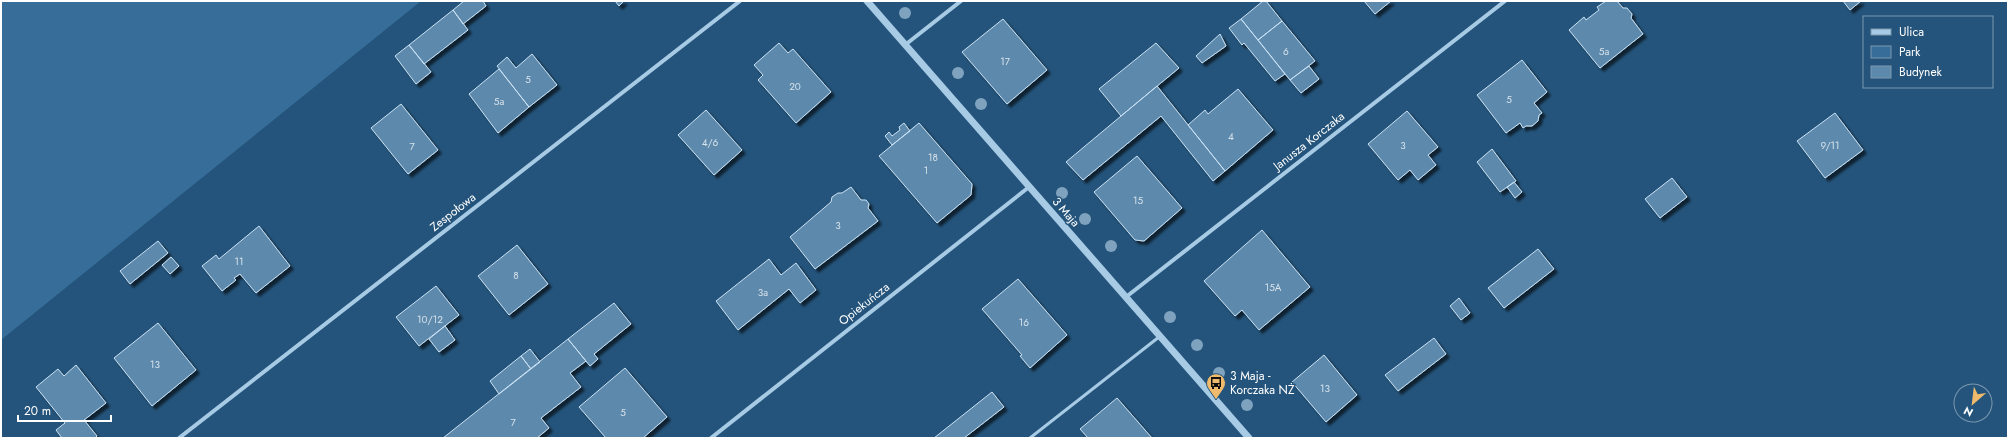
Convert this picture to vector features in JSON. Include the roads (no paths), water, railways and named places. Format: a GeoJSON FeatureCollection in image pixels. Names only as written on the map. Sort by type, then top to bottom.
{"type":"FeatureCollection","features":[{"type":"Feature","properties":{"kind":"street","name":"Zespołowa"},"geometry":{"type":"LineString","coordinates":[[179,438],[740,1]]}},
{"type":"Feature","properties":{"kind":"street","name":"3 Maja"},"geometry":{"type":"LineString","coordinates":[[867,1],[1249,438]]}},
{"type":"Feature","properties":{"kind":"street"},"geometry":{"type":"LineString","coordinates":[[905,46],[961,1]]}},
{"type":"Feature","properties":{"kind":"street","name":"Janusza Korczaka"},"geometry":{"type":"LineString","coordinates":[[1126,297],[1504,1]]}},
{"type":"Feature","properties":{"kind":"street","name":"Opiekuńcza"},"geometry":{"type":"LineString","coordinates":[[712,438],[1029,187]]}},
{"type":"Feature","properties":{"kind":"lane"},"geometry":{"type":"LineString","coordinates":[[1030,438],[1160,336]]}},
{"type":"Feature","properties":{"kind":"place","name":"3 Maja - Korczaka NŻ"},"geometry":{"type":"Point","coordinates":[1216,400]}}]}
